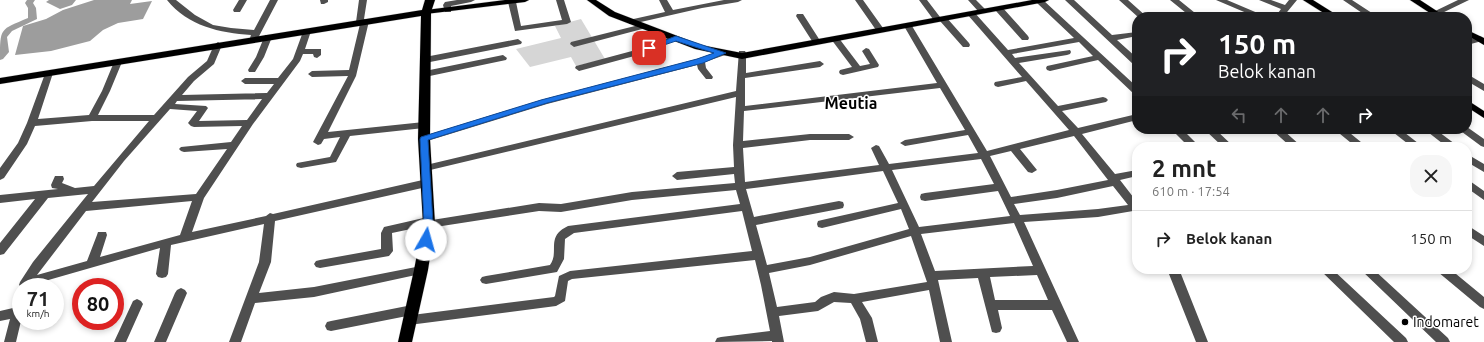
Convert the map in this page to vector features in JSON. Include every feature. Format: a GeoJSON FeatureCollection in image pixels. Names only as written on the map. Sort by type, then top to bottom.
{"type":"FeatureCollection","features":[{"type":"Feature","properties":{"kind":"highway"},"geometry":{"type":"LineString","coordinates":[[0,81],[218,45],[255,36],[268,37],[307,31],[435,8],[425,60],[424,139],[428,222],[405,342]]}},
{"type":"Feature","properties":{"kind":"main road"},"geometry":{"type":"LineString","coordinates":[[435,8],[525,0]]}},
{"type":"Feature","properties":{"kind":"main road"},"geometry":{"type":"LineString","coordinates":[[591,0],[612,14],[632,22],[722,53],[740,55],[835,40],[879,28],[940,18],[980,9],[1003,7],[1028,0]]}},
{"type":"Feature","properties":{"kind":"main road"},"geometry":{"type":"LineString","coordinates":[[960,14],[971,14],[1043,0]]}},
{"type":"Feature","properties":{"kind":"main road"},"geometry":{"type":"LineString","coordinates":[[1408,0],[1430,12]]}},
{"type":"Feature","properties":{"kind":"main road"},"geometry":{"type":"LineString","coordinates":[[1414,0],[1431,12]]}},
{"type":"Feature","properties":{"kind":"main road"},"geometry":{"type":"LineString","coordinates":[[1309,1],[1323,12]]}},
{"type":"Feature","properties":{"kind":"main road"},"geometry":{"type":"LineString","coordinates":[[1309,1],[1328,12]]}},
{"type":"Feature","properties":{"kind":"main road"},"geometry":{"type":"LineString","coordinates":[[740,55],[815,39],[908,26],[940,18]]}},
{"type":"Feature","properties":{"kind":"main road"},"geometry":{"type":"LineString","coordinates":[[1472,107],[1484,115]]}},
{"type":"Feature","properties":{"kind":"main road"},"geometry":{"type":"LineString","coordinates":[[1472,112],[1484,120]]}},
{"type":"Feature","properties":{"kind":"street"},"geometry":{"type":"LineString","coordinates":[[171,0],[200,22],[215,29],[255,36],[274,0]]}},
{"type":"Feature","properties":{"kind":"street"},"geometry":{"type":"LineString","coordinates":[[237,10],[242,0]]}},
{"type":"Feature","properties":{"kind":"street"},"geometry":{"type":"LineString","coordinates":[[363,0],[362,22],[352,73],[319,139],[346,134],[424,125]]}},
{"type":"Feature","properties":{"kind":"street"},"geometry":{"type":"LineString","coordinates":[[435,8],[471,0]]}},
{"type":"Feature","properties":{"kind":"street"},"geometry":{"type":"LineString","coordinates":[[512,2],[518,29],[538,25],[555,25],[567,22],[560,0]]}},
{"type":"Feature","properties":{"kind":"street"},"geometry":{"type":"LineString","coordinates":[[663,0],[670,13]]}},
{"type":"Feature","properties":{"kind":"street"},"geometry":{"type":"LineString","coordinates":[[632,22],[670,13],[700,3],[735,0]]}},
{"type":"Feature","properties":{"kind":"street"},"geometry":{"type":"LineString","coordinates":[[859,0],[879,28]]}},
{"type":"Feature","properties":{"kind":"street"},"geometry":{"type":"LineString","coordinates":[[923,0],[966,45]]}},
{"type":"Feature","properties":{"kind":"street"},"geometry":{"type":"LineString","coordinates":[[972,0],[980,9]]}},
{"type":"Feature","properties":{"kind":"street"},"geometry":{"type":"LineString","coordinates":[[1043,0],[1081,39],[1132,87]]}},
{"type":"Feature","properties":{"kind":"street"},"geometry":{"type":"LineString","coordinates":[[1069,0],[1132,58]]}},
{"type":"Feature","properties":{"kind":"street"},"geometry":{"type":"LineString","coordinates":[[1123,0],[1137,12]]}},
{"type":"Feature","properties":{"kind":"street"},"geometry":{"type":"LineString","coordinates":[[1174,0],[1190,12]]}},
{"type":"Feature","properties":{"kind":"street"},"geometry":{"type":"LineString","coordinates":[[1221,0],[1250,12],[1262,0],[1286,8]]}},
{"type":"Feature","properties":{"kind":"street"},"geometry":{"type":"LineString","coordinates":[[1283,12],[1293,0]]}},
{"type":"Feature","properties":{"kind":"street"},"geometry":{"type":"LineString","coordinates":[[1347,0],[1366,12]]}},
{"type":"Feature","properties":{"kind":"street"},"geometry":{"type":"LineString","coordinates":[[1444,12],[1465,0]]}},
{"type":"Feature","properties":{"kind":"street"},"geometry":{"type":"LineString","coordinates":[[1003,7],[1025,38]]}},
{"type":"Feature","properties":{"kind":"street"},"geometry":{"type":"LineString","coordinates":[[971,14],[1076,132],[1132,202]]}},
{"type":"Feature","properties":{"kind":"street"},"geometry":{"type":"LineString","coordinates":[[800,16],[815,39]]}},
{"type":"Feature","properties":{"kind":"street"},"geometry":{"type":"LineString","coordinates":[[574,44],[643,26]]}},
{"type":"Feature","properties":{"kind":"street"},"geometry":{"type":"LineString","coordinates":[[908,26],[984,154],[1017,219],[1073,342]]}},
{"type":"Feature","properties":{"kind":"street"},"geometry":{"type":"LineString","coordinates":[[185,237],[199,197],[249,123],[296,59],[307,31]]}},
{"type":"Feature","properties":{"kind":"street"},"geometry":{"type":"LineString","coordinates":[[1111,38],[1132,35]]}},
{"type":"Feature","properties":{"kind":"street"},"geometry":{"type":"LineString","coordinates":[[252,70],[260,57],[268,37]]}},
{"type":"Feature","properties":{"kind":"street"},"geometry":{"type":"LineString","coordinates":[[579,68],[635,53],[676,38]]}},
{"type":"Feature","properties":{"kind":"street"},"geometry":{"type":"LineString","coordinates":[[1006,52],[1081,39]]}},
{"type":"Feature","properties":{"kind":"street"},"geometry":{"type":"LineString","coordinates":[[835,40],[858,69]]}},
{"type":"Feature","properties":{"kind":"street"},"geometry":{"type":"LineString","coordinates":[[425,60],[518,42]]}},
{"type":"Feature","properties":{"kind":"street"},"geometry":{"type":"LineString","coordinates":[[29,278],[37,265],[121,159],[166,106],[191,79],[208,65],[218,45]]}},
{"type":"Feature","properties":{"kind":"street"},"geometry":{"type":"LineString","coordinates":[[299,52],[318,50],[317,55]]}},
{"type":"Feature","properties":{"kind":"street"},"geometry":{"type":"LineString","coordinates":[[843,72],[875,65],[866,51]]}},
{"type":"Feature","properties":{"kind":"street"},"geometry":{"type":"LineString","coordinates":[[1013,61],[1067,52]]}},
{"type":"Feature","properties":{"kind":"street"},"geometry":{"type":"LineString","coordinates":[[424,139],[544,102],[700,61],[722,53]]}},
{"type":"Feature","properties":{"kind":"street"},"geometry":{"type":"LineString","coordinates":[[721,342],[778,338],[763,270],[740,186],[738,145],[742,76],[740,55]]}},
{"type":"Feature","properties":{"kind":"street"},"geometry":{"type":"LineString","coordinates":[[1050,68],[1100,57]]}},
{"type":"Feature","properties":{"kind":"street"},"geometry":{"type":"LineString","coordinates":[[425,74],[503,58]]}},
{"type":"Feature","properties":{"kind":"street"},"geometry":{"type":"LineString","coordinates":[[700,61],[702,68],[709,77]]}},
{"type":"Feature","properties":{"kind":"street"},"geometry":{"type":"LineString","coordinates":[[92,118],[106,91],[118,62]]}},
{"type":"Feature","properties":{"kind":"street"},"geometry":{"type":"LineString","coordinates":[[742,76],[820,64]]}},
{"type":"Feature","properties":{"kind":"street"},"geometry":{"type":"LineString","coordinates":[[0,176],[22,144],[32,123],[49,73]]}},
{"type":"Feature","properties":{"kind":"street"},"geometry":{"type":"LineString","coordinates":[[312,74],[352,73]]}},
{"type":"Feature","properties":{"kind":"street"},"geometry":{"type":"LineString","coordinates":[[998,84],[1028,78]]}},
{"type":"Feature","properties":{"kind":"street"},"geometry":{"type":"LineString","coordinates":[[245,81],[280,81]]}},
{"type":"Feature","properties":{"kind":"street"},"geometry":{"type":"LineString","coordinates":[[1472,81],[1484,88]]}},
{"type":"Feature","properties":{"kind":"street"},"geometry":{"type":"LineString","coordinates":[[740,109],[942,85]]}},
{"type":"Feature","properties":{"kind":"street"},"geometry":{"type":"LineString","coordinates":[[426,168],[741,93]]}},
{"type":"Feature","properties":{"kind":"street"},"geometry":{"type":"LineString","coordinates":[[174,98],[269,96]]}},
{"type":"Feature","properties":{"kind":"street"},"geometry":{"type":"LineString","coordinates":[[1056,109],[1103,100]]}},
{"type":"Feature","properties":{"kind":"street"},"geometry":{"type":"LineString","coordinates":[[166,106],[203,108],[193,123],[194,124],[249,123]]}},
{"type":"Feature","properties":{"kind":"street"},"geometry":{"type":"LineString","coordinates":[[32,123],[92,118],[156,118]]}},
{"type":"Feature","properties":{"kind":"street"},"geometry":{"type":"LineString","coordinates":[[320,264],[385,253],[386,233],[388,230],[428,222],[538,207],[561,208],[632,196],[740,186],[984,154],[1132,118]]}},
{"type":"Feature","properties":{"kind":"street"},"geometry":{"type":"LineString","coordinates":[[905,143],[970,132]]}},
{"type":"Feature","properties":{"kind":"street"},"geometry":{"type":"LineString","coordinates":[[301,165],[334,160],[346,134]]}},
{"type":"Feature","properties":{"kind":"street"},"geometry":{"type":"LineString","coordinates":[[1181,134],[1190,142]]}},
{"type":"Feature","properties":{"kind":"street"},"geometry":{"type":"LineString","coordinates":[[1215,134],[1223,142]]}},
{"type":"Feature","properties":{"kind":"street"},"geometry":{"type":"LineString","coordinates":[[1282,134],[1291,142]]}},
{"type":"Feature","properties":{"kind":"street"},"geometry":{"type":"LineString","coordinates":[[1345,134],[1356,142]]}},
{"type":"Feature","properties":{"kind":"street"},"geometry":{"type":"LineString","coordinates":[[1401,134],[1411,142]]}},
{"type":"Feature","properties":{"kind":"street"},"geometry":{"type":"LineString","coordinates":[[1436,134],[1447,142]]}},
{"type":"Feature","properties":{"kind":"street"},"geometry":{"type":"LineString","coordinates":[[1469,134],[1484,144]]}},
{"type":"Feature","properties":{"kind":"street"},"geometry":{"type":"LineString","coordinates":[[738,145],[810,137],[849,137]]}},
{"type":"Feature","properties":{"kind":"street"},"geometry":{"type":"LineString","coordinates":[[184,150],[234,145]]}},
{"type":"Feature","properties":{"kind":"street"},"geometry":{"type":"LineString","coordinates":[[1013,147],[1032,170]]}},
{"type":"Feature","properties":{"kind":"street"},"geometry":{"type":"LineString","coordinates":[[876,148],[904,205],[933,280],[946,342]]}},
{"type":"Feature","properties":{"kind":"street"},"geometry":{"type":"LineString","coordinates":[[1472,160],[1484,169]]}},
{"type":"Feature","properties":{"kind":"street"},"geometry":{"type":"LineString","coordinates":[[677,176],[739,170]]}},
{"type":"Feature","properties":{"kind":"street"},"geometry":{"type":"LineString","coordinates":[[1008,201],[1057,194],[1132,175]]}},
{"type":"Feature","properties":{"kind":"street"},"geometry":{"type":"LineString","coordinates":[[59,179],[56,184],[57,186],[65,187],[76,192]]}},
{"type":"Feature","properties":{"kind":"street"},"geometry":{"type":"LineString","coordinates":[[45,278],[185,237],[427,183]]}},
{"type":"Feature","properties":{"kind":"street"},"geometry":{"type":"LineString","coordinates":[[925,197],[1000,187]]}},
{"type":"Feature","properties":{"kind":"street"},"geometry":{"type":"LineString","coordinates":[[1472,187],[1484,196]]}},
{"type":"Feature","properties":{"kind":"street"},"geometry":{"type":"LineString","coordinates":[[0,199],[97,189]]}},
{"type":"Feature","properties":{"kind":"street"},"geometry":{"type":"LineString","coordinates":[[0,251],[44,195]]}},
{"type":"Feature","properties":{"kind":"street"},"geometry":{"type":"LineString","coordinates":[[84,207],[199,197]]}},
{"type":"Feature","properties":{"kind":"street"},"geometry":{"type":"LineString","coordinates":[[750,222],[838,205]]}},
{"type":"Feature","properties":{"kind":"street"},"geometry":{"type":"LineString","coordinates":[[822,224],[904,205]]}},
{"type":"Feature","properties":{"kind":"street"},"geometry":{"type":"LineString","coordinates":[[486,280],[554,269],[557,266],[560,238],[567,231],[745,207]]}},
{"type":"Feature","properties":{"kind":"street"},"geometry":{"type":"LineString","coordinates":[[763,270],[810,261],[914,230],[1132,209]]}},
{"type":"Feature","properties":{"kind":"street"},"geometry":{"type":"LineString","coordinates":[[235,342],[265,262],[270,217]]}},
{"type":"Feature","properties":{"kind":"street"},"geometry":{"type":"LineString","coordinates":[[1472,233],[1484,242]]}},
{"type":"Feature","properties":{"kind":"street"},"geometry":{"type":"LineString","coordinates":[[92,264],[102,236]]}},
{"type":"Feature","properties":{"kind":"street"},"geometry":{"type":"LineString","coordinates":[[162,274],[166,242]]}},
{"type":"Feature","properties":{"kind":"street"},"geometry":{"type":"LineString","coordinates":[[332,326],[411,315],[556,301],[561,298],[563,279],[570,275],[759,255]]}},
{"type":"Feature","properties":{"kind":"street"},"geometry":{"type":"LineString","coordinates":[[251,299],[314,292],[420,270]]}},
{"type":"Feature","properties":{"kind":"street"},"geometry":{"type":"LineString","coordinates":[[772,312],[818,306],[825,300],[834,297],[854,299],[933,280],[983,273],[1040,270]]}},
{"type":"Feature","properties":{"kind":"street"},"geometry":{"type":"LineString","coordinates":[[983,273],[996,328]]}},
{"type":"Feature","properties":{"kind":"street"},"geometry":{"type":"LineString","coordinates":[[1175,274],[1202,342]]}},
{"type":"Feature","properties":{"kind":"street"},"geometry":{"type":"LineString","coordinates":[[1329,274],[1402,342]]}},
{"type":"Feature","properties":{"kind":"street"},"geometry":{"type":"LineString","coordinates":[[1371,274],[1444,342]]}},
{"type":"Feature","properties":{"kind":"street"},"geometry":{"type":"LineString","coordinates":[[1448,274],[1484,304]]}},
{"type":"Feature","properties":{"kind":"street"},"geometry":{"type":"LineString","coordinates":[[160,342],[181,293]]}},
{"type":"Feature","properties":{"kind":"street"},"geometry":{"type":"LineString","coordinates":[[854,299],[866,318],[872,342]]}},
{"type":"Feature","properties":{"kind":"street"},"geometry":{"type":"LineString","coordinates":[[120,342],[137,304]]}},
{"type":"Feature","properties":{"kind":"street"},"geometry":{"type":"LineString","coordinates":[[990,305],[1056,305]]}},
{"type":"Feature","properties":{"kind":"street"},"geometry":{"type":"LineString","coordinates":[[0,316],[12,313]]}},
{"type":"Feature","properties":{"kind":"street"},"geometry":{"type":"LineString","coordinates":[[10,342],[13,330]]}},
{"type":"Feature","properties":{"kind":"shaded area"},"geometry":{"type":"Polygon","coordinates":[[[49,0],[76,0],[72,5],[60,9],[46,2],[49,0]]]}},
{"type":"Feature","properties":{"kind":"shaded area"},"geometry":{"type":"Polygon","coordinates":[[[94,0],[132,0],[130,4],[152,1],[143,19],[118,23],[103,30],[90,41],[51,51],[15,55],[23,26],[46,19],[63,10],[94,0]]]}},
{"type":"Feature","properties":{"kind":"shaded area"},"geometry":{"type":"Polygon","coordinates":[[[581,19],[605,59],[576,66],[571,57],[530,67],[516,49],[561,38],[555,26],[581,19]]]}},
{"type":"Feature","properties":{"kind":"waterway"},"geometry":{"type":"LineString","coordinates":[[0,40],[9,29],[33,19],[32,8],[29,3],[31,0]]}},
{"type":"Feature","properties":{"kind":"waterway"},"geometry":{"type":"LineString","coordinates":[[0,57],[4,52],[3,38]]}},
{"type":"Feature","properties":{"kind":"place","name":"Indomaret"},"geometry":{"type":"Point","coordinates":[1405,322]}},
{"type":"Feature","properties":{"kind":"district","name":"Meutia"},"geometry":{"type":"Point","coordinates":[851,103]}},
{"type":"Feature","properties":{"kind":"route"},"geometry":{"type":"LineString","coordinates":[[426,240],[429,224],[424,139],[544,102],[700,61],[722,53],[676,38],[649,48]]}}]}
